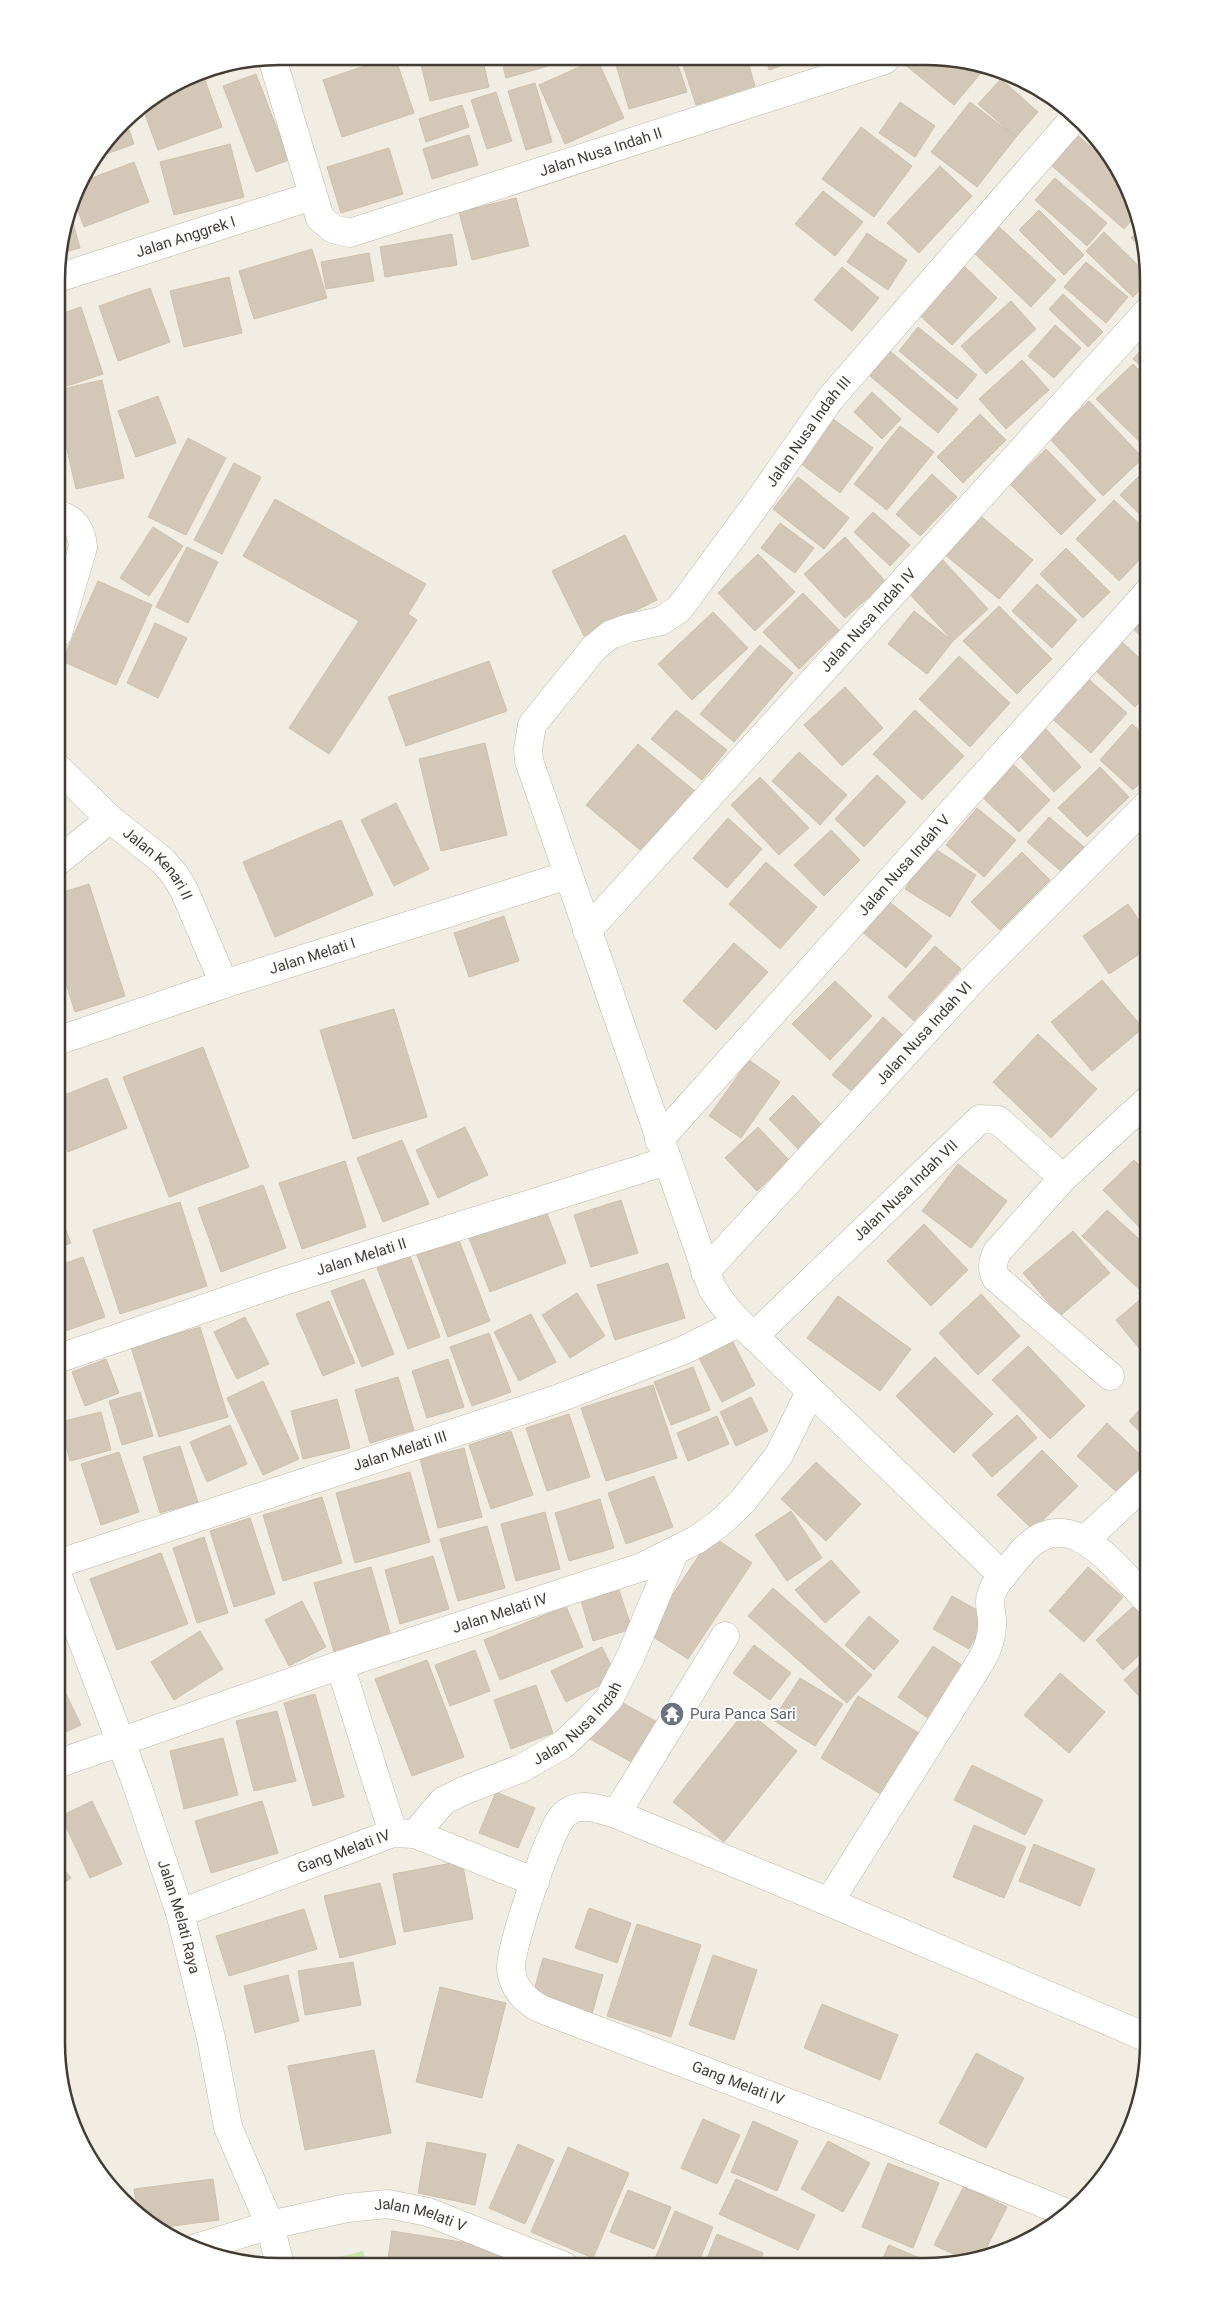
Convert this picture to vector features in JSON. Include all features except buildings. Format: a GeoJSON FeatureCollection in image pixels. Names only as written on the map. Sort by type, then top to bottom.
{"type":"FeatureCollection","features":[{"type":"Feature","properties":{"kind":"street"},"geometry":{"type":"LineString","coordinates":[[274,65],[316,207]]}},
{"type":"Feature","properties":{"kind":"street","name":"Jalan Nusa Indah II"},"geometry":{"type":"LineString","coordinates":[[316,207],[328,226],[338,231],[350,233],[361,231],[870,65]]}},
{"type":"Feature","properties":{"kind":"street","name":"Jalan Nusa Indah III"},"geometry":{"type":"LineString","coordinates":[[568,875],[529,761],[528,743],[532,725],[601,641],[619,631],[660,621],[679,609],[758,502],[830,399],[1071,122]]}},
{"type":"Feature","properties":{"kind":"street","name":"Jalan Anggrek I"},"geometry":{"type":"LineString","coordinates":[[65,276],[316,207]]}},
{"type":"Feature","properties":{"kind":"street","name":"Jalan Nusa Indah IV"},"geometry":{"type":"LineString","coordinates":[[588,930],[1140,320]]}},
{"type":"Feature","properties":{"kind":"street"},"geometry":{"type":"LineString","coordinates":[[65,517],[78,528],[82,537],[83,547],[65,608]]}},
{"type":"Feature","properties":{"kind":"street","name":"Jalan Nusa Indah V"},"geometry":{"type":"LineString","coordinates":[[663,1150],[1140,602]]}},
{"type":"Feature","properties":{"kind":"street","name":"Jalan Kenari II"},"geometry":{"type":"LineString","coordinates":[[65,775],[110,819],[156,856],[174,875],[184,890],[224,984]]}},
{"type":"Feature","properties":{"kind":"street","name":"Jalan Nusa Indah VI"},"geometry":{"type":"LineString","coordinates":[[706,1272],[979,973],[1140,812]]}},
{"type":"Feature","properties":{"kind":"street"},"geometry":{"type":"LineString","coordinates":[[65,856],[110,819]]}},
{"type":"Feature","properties":{"kind":"street"},"geometry":{"type":"LineString","coordinates":[[568,875],[706,1272],[712,1288],[724,1308],[1003,1576]]}},
{"type":"Feature","properties":{"kind":"street","name":"Jalan Melati I"},"geometry":{"type":"LineString","coordinates":[[65,1038],[224,984],[522,892],[568,875]]}},
{"type":"Feature","properties":{"kind":"street"},"geometry":{"type":"LineString","coordinates":[[1110,1376],[996,1278],[993,1272],[994,1260],[997,1252],[1063,1178],[1140,1106]]}},
{"type":"Feature","properties":{"kind":"street","name":"Jalan Nusa Indah VII"},"geometry":{"type":"LineString","coordinates":[[746,1329],[980,1119],[998,1120],[1063,1178]]}},
{"type":"Feature","properties":{"kind":"street","name":"Jalan Melati II"},"geometry":{"type":"LineString","coordinates":[[65,1356],[663,1150]]}},
{"type":"Feature","properties":{"kind":"street","name":"Jalan Melati III"},"geometry":{"type":"LineString","coordinates":[[65,1561],[557,1399],[684,1350],[746,1329]]}},
{"type":"Feature","properties":{"kind":"street","name":"Jalan Melati IV"},"geometry":{"type":"LineString","coordinates":[[65,1761],[340,1665],[642,1567],[675,1551],[696,1540],[720,1523],[757,1485],[779,1455],[810,1392]]}},
{"type":"Feature","properties":{"kind":"street"},"geometry":{"type":"LineString","coordinates":[[1086,1539],[1140,1488]]}},
{"type":"Feature","properties":{"kind":"street"},"geometry":{"type":"LineString","coordinates":[[830,1902],[984,1657],[992,1631],[991,1594],[1024,1549],[1042,1536],[1064,1532],[1086,1539],[1140,1593]]}},
{"type":"Feature","properties":{"kind":"street","name":"Jalan Nusa Indah"},"geometry":{"type":"LineString","coordinates":[[404,1833],[443,1801],[463,1791],[522,1768],[564,1744],[588,1721],[608,1699],[630,1658],[675,1551]]}},
{"type":"Feature","properties":{"kind":"street","name":"Jalan Melati Raya"},"geometry":{"type":"LineString","coordinates":[[65,1595],[120,1741],[180,1912],[211,2038],[228,2128],[270,2225],[278,2258]]}},
{"type":"Feature","properties":{"kind":"street"},"geometry":{"type":"LineString","coordinates":[[616,1814],[725,1636]]}},
{"type":"Feature","properties":{"kind":"street"},"geometry":{"type":"LineString","coordinates":[[340,1665],[404,1833],[535,1882]]}},
{"type":"Feature","properties":{"kind":"street","name":"Gang Melati IV"},"geometry":{"type":"LineString","coordinates":[[1060,2210],[876,2136],[534,2006],[522,1996],[514,1983],[511,1960],[535,1882],[556,1828],[567,1813],[586,1807],[616,1814],[830,1902],[1140,2035]]}},
{"type":"Feature","properties":{"kind":"street","name":"Gang Melati IV"},"geometry":{"type":"LineString","coordinates":[[180,1912],[404,1833]]}},
{"type":"Feature","properties":{"kind":"street","name":"Jalan Melati V"},"geometry":{"type":"LineString","coordinates":[[206,2245],[270,2225],[368,2205],[408,2207],[428,2212],[544,2258]]}},
{"type":"Feature","properties":{"kind":"green space"},"geometry":{"type":"Polygon","coordinates":[[[363,2251],[365,2258],[336,2258],[363,2251]]]}},
{"type":"Feature","properties":{"kind":"place","name":"Pura Panca Sari"},"geometry":{"type":"Point","coordinates":[672,1714]}}]}
